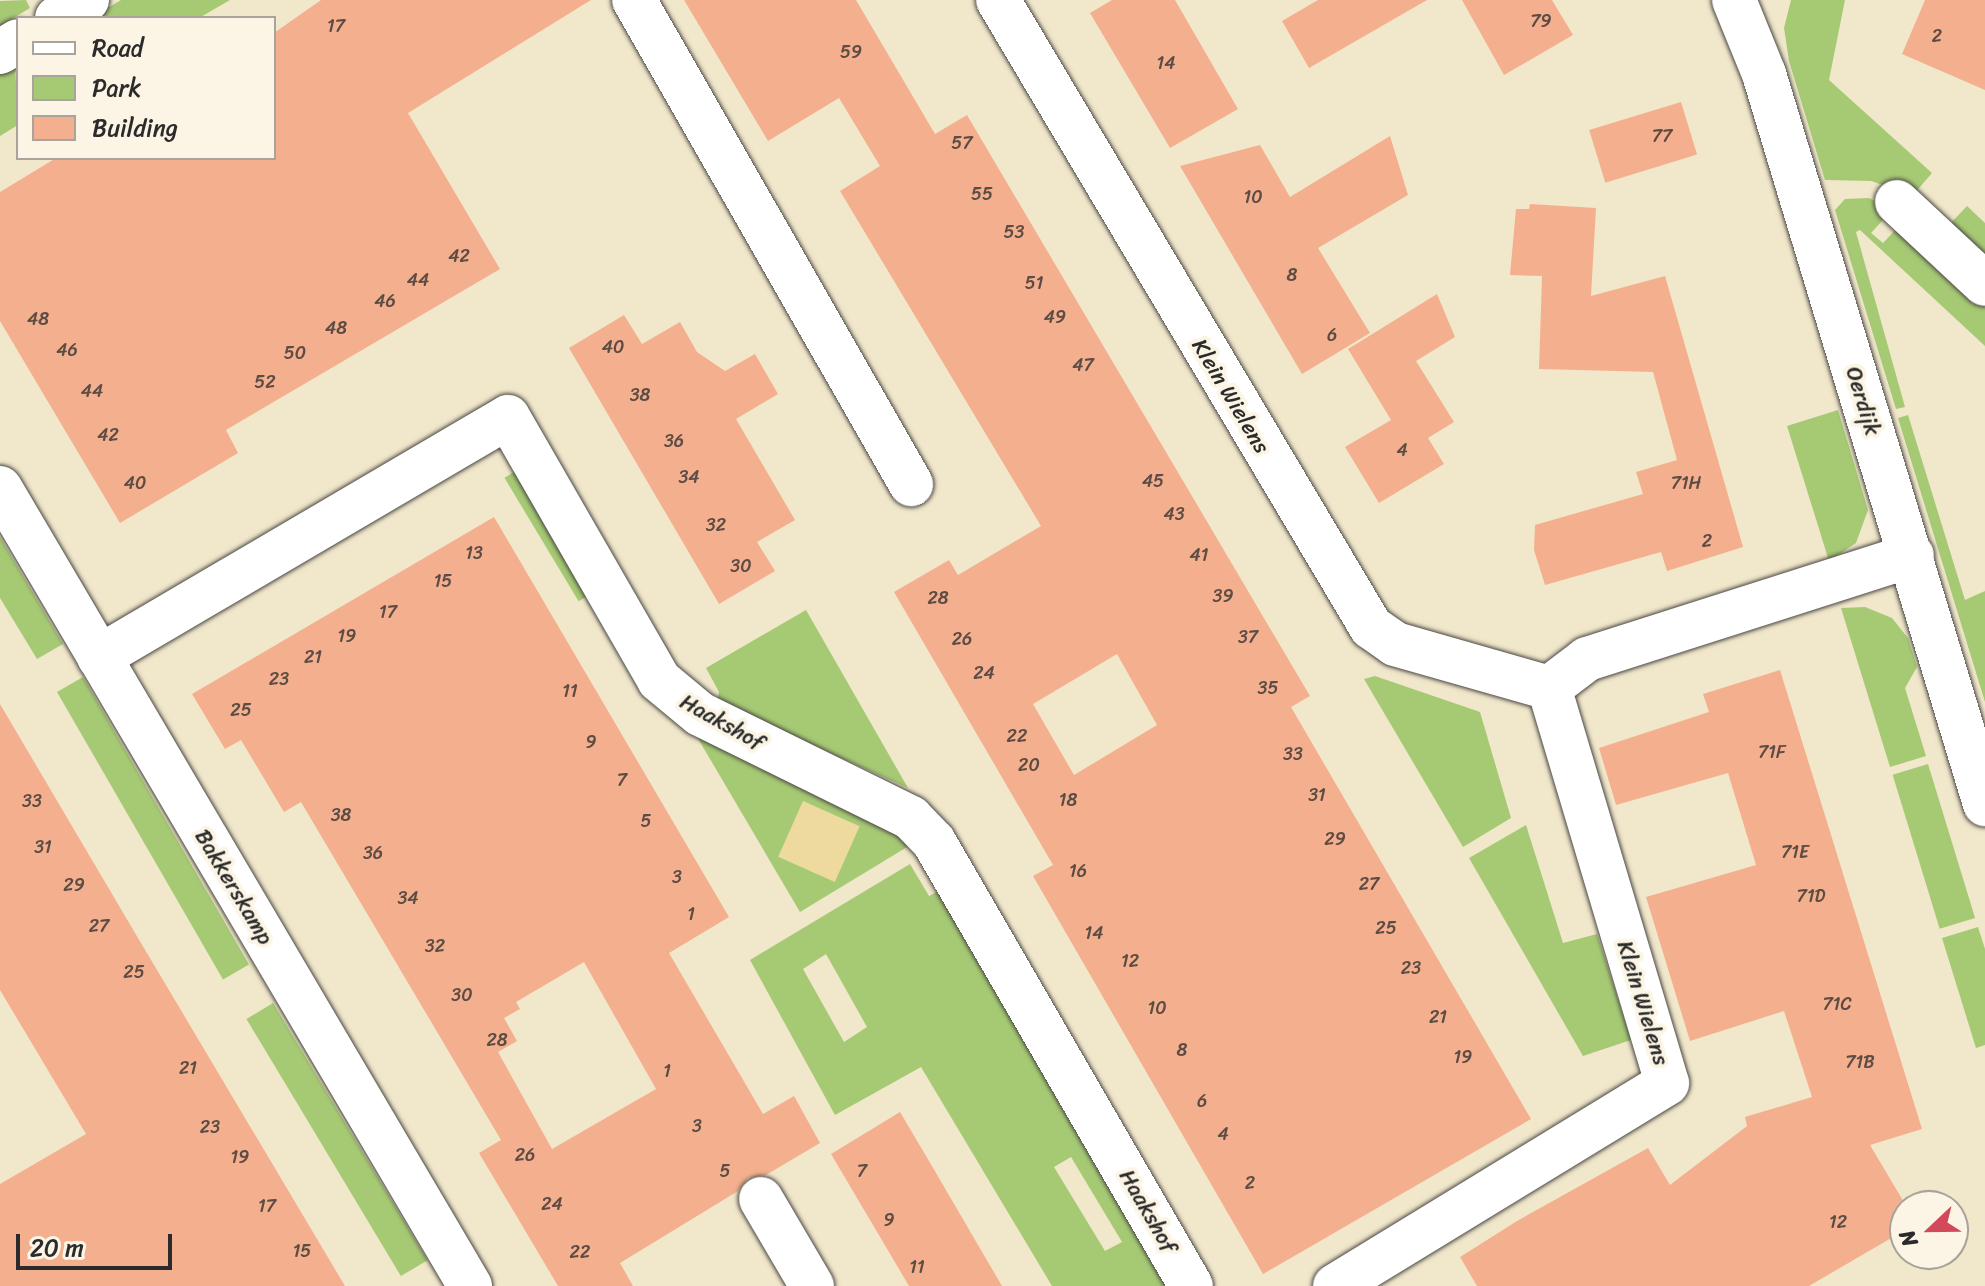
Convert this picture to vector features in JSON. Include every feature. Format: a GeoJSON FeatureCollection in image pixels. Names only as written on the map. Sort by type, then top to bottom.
{"type":"FeatureCollection","features":[{"type":"Feature","properties":{"kind":"street"},"geometry":{"type":"LineString","coordinates":[[60,16],[87,0]]}},
{"type":"Feature","properties":{"kind":"street"},"geometry":{"type":"LineString","coordinates":[[634,0],[911,484]]}},
{"type":"Feature","properties":{"kind":"street","name":"Klein Wielens"},"geometry":{"type":"LineString","coordinates":[[998,0],[1371,627],[1395,644],[1549,688],[1667,1083],[1335,1286]]}},
{"type":"Feature","properties":{"kind":"street","name":"Oerdijk"},"geometry":{"type":"LineString","coordinates":[[1734,0],[1764,74],[1985,804]]}},
{"type":"Feature","properties":{"kind":"street"},"geometry":{"type":"LineString","coordinates":[[1897,202],[1985,284]]}},
{"type":"Feature","properties":{"kind":"street","name":"Haakshof"},"geometry":{"type":"LineString","coordinates":[[99,657],[508,417],[659,680],[700,714],[911,818],[934,842],[1191,1286]]}},
{"type":"Feature","properties":{"kind":"street","name":"Bakkerskamp"},"geometry":{"type":"LineString","coordinates":[[0,488],[470,1286]]}},
{"type":"Feature","properties":{"kind":"street"},"geometry":{"type":"LineString","coordinates":[[1549,688],[1587,659],[1912,555]]}},
{"type":"Feature","properties":{"kind":"street"},"geometry":{"type":"LineString","coordinates":[[761,1199],[812,1286]]}},
{"type":"Feature","properties":{"kind":"green space"},"geometry":{"type":"Polygon","coordinates":[[[26,0],[30,8],[0,26],[0,1],[26,0]]]}},
{"type":"Feature","properties":{"kind":"green space"},"geometry":{"type":"Polygon","coordinates":[[[121,0],[230,0],[202,16],[94,16],[121,0]]]}},
{"type":"Feature","properties":{"kind":"green space"},"geometry":{"type":"Polygon","coordinates":[[[1791,0],[1845,0],[1829,80],[1932,173],[1913,195],[1871,181],[1825,180],[1789,61],[1784,28],[1791,0]]]}},
{"type":"Feature","properties":{"kind":"green space"},"geometry":{"type":"Polygon","coordinates":[[[15,62],[16,126],[0,136],[0,71],[15,62]]]}},
{"type":"Feature","properties":{"kind":"green space"},"geometry":{"type":"Polygon","coordinates":[[[1869,198],[1892,210],[1871,233],[1883,243],[1899,226],[1985,307],[1985,346],[1860,230],[1856,232],[1905,407],[1896,409],[1835,210],[1845,199],[1869,198]]]}},
{"type":"Feature","properties":{"kind":"green space"},"geometry":{"type":"Polygon","coordinates":[[[1967,206],[1985,223],[1985,261],[1948,226],[1967,206]]]}},
{"type":"Feature","properties":{"kind":"green space"},"geometry":{"type":"Polygon","coordinates":[[[1838,410],[1868,510],[1856,543],[1829,561],[1787,426],[1838,410]]]}},
{"type":"Feature","properties":{"kind":"green space"},"geometry":{"type":"Polygon","coordinates":[[[1908,415],[1965,600],[1985,591],[1985,702],[1898,418],[1908,415]]]}},
{"type":"Feature","properties":{"kind":"green space"},"geometry":{"type":"Polygon","coordinates":[[[519,469],[593,592],[579,601],[504,478],[519,469]]]}},
{"type":"Feature","properties":{"kind":"green space"},"geometry":{"type":"Polygon","coordinates":[[[0,537],[63,644],[37,659],[0,598],[0,537]]]}},
{"type":"Feature","properties":{"kind":"green space"},"geometry":{"type":"Polygon","coordinates":[[[1865,607],[1892,618],[1908,638],[1917,667],[1905,688],[1926,756],[1890,767],[1841,608],[1865,607]]]}},
{"type":"Feature","properties":{"kind":"green space"},"geometry":{"type":"Polygon","coordinates":[[[806,610],[908,788],[717,702],[719,692],[706,668],[806,610]]]}},
{"type":"Feature","properties":{"kind":"green space"},"geometry":{"type":"Polygon","coordinates":[[[1375,676],[1480,712],[1511,818],[1463,847],[1364,679],[1375,676]]]}},
{"type":"Feature","properties":{"kind":"green space"},"geometry":{"type":"Polygon","coordinates":[[[83,677],[249,965],[223,980],[57,692],[83,677]]]}},
{"type":"Feature","properties":{"kind":"green space"},"geometry":{"type":"Polygon","coordinates":[[[690,725],[917,841],[800,912],[690,725]]]}},
{"type":"Feature","properties":{"kind":"green space"},"geometry":{"type":"Polygon","coordinates":[[[1928,764],[1975,918],[1940,929],[1893,775],[1928,764]]]}},
{"type":"Feature","properties":{"kind":"green space"},"geometry":{"type":"Polygon","coordinates":[[[1526,825],[1563,943],[1597,934],[1631,1040],[1583,1056],[1469,858],[1526,825]]]}},
{"type":"Feature","properties":{"kind":"green space"},"geometry":{"type":"Polygon","coordinates":[[[910,864],[929,896],[945,888],[1178,1286],[1052,1286],[921,1067],[835,1115],[750,960],[910,864]],[[826,954],[803,969],[844,1042],[867,1027],[826,954]],[[1071,1157],[1054,1167],[1105,1251],[1122,1242],[1071,1157]]]}},
{"type":"Feature","properties":{"kind":"green space"},"geometry":{"type":"Polygon","coordinates":[[[1978,927],[1985,949],[1985,1045],[1976,1048],[1942,938],[1978,927]]]}},
{"type":"Feature","properties":{"kind":"green space"},"geometry":{"type":"Polygon","coordinates":[[[273,1003],[428,1260],[401,1276],[246,1019],[273,1003]]]}},
{"type":"Feature","properties":{"kind":"sand"},"geometry":{"type":"Polygon","coordinates":[[[803,801],[860,826],[835,882],[778,857],[803,801]]]}},
{"type":"Feature","properties":{"kind":"building"},"geometry":{"type":"Polygon","coordinates":[[[321,0],[591,0],[408,113],[500,269],[226,430],[238,453],[120,523],[0,321],[0,192],[53,160],[276,160],[276,32],[321,0]]]}},
{"type":"Feature","properties":{"kind":"building"},"geometry":{"type":"Polygon","coordinates":[[[684,0],[856,0],[935,134],[967,115],[1310,696],[1291,707],[1531,1119],[1263,1274],[1033,876],[1053,865],[894,592],[949,560],[958,575],[1041,526],[840,191],[880,166],[839,98],[768,141],[684,0]],[[1117,654],[1033,704],[1074,775],[1157,725],[1117,654]]]}},
{"type":"Feature","properties":{"kind":"building"},"geometry":{"type":"Polygon","coordinates":[[[1112,0],[1175,0],[1238,109],[1170,148],[1090,13],[1112,0]]]}},
{"type":"Feature","properties":{"kind":"building"},"geometry":{"type":"Polygon","coordinates":[[[1318,0],[1427,0],[1309,68],[1282,21],[1318,0]]]}},
{"type":"Feature","properties":{"kind":"building"},"geometry":{"type":"Polygon","coordinates":[[[1462,0],[1552,0],[1573,35],[1504,75],[1462,0]]]}},
{"type":"Feature","properties":{"kind":"building"},"geometry":{"type":"Polygon","coordinates":[[[1925,0],[1985,0],[1985,90],[1902,54],[1925,0]]]}},
{"type":"Feature","properties":{"kind":"building"},"geometry":{"type":"Polygon","coordinates":[[[1681,102],[1697,155],[1605,183],[1589,130],[1681,102]]]}},
{"type":"Feature","properties":{"kind":"building"},"geometry":{"type":"Polygon","coordinates":[[[1390,136],[1408,195],[1318,248],[1370,333],[1302,374],[1180,166],[1260,145],[1290,197],[1390,136]]]}},
{"type":"Feature","properties":{"kind":"building"},"geometry":{"type":"Polygon","coordinates":[[[1530,204],[1596,208],[1591,296],[1665,276],[1743,547],[1667,571],[1661,552],[1545,585],[1534,550],[1535,525],[1643,494],[1636,472],[1677,460],[1653,372],[1539,369],[1542,276],[1510,275],[1516,209],[1529,209],[1530,204]]]}},
{"type":"Feature","properties":{"kind":"building"},"geometry":{"type":"Polygon","coordinates":[[[1437,294],[1455,337],[1416,361],[1454,422],[1428,438],[1444,464],[1379,503],[1345,447],[1391,420],[1348,349],[1437,294]]]}},
{"type":"Feature","properties":{"kind":"building"},"geometry":{"type":"Polygon","coordinates":[[[624,315],[642,344],[680,322],[697,352],[725,371],[755,354],[778,394],[736,419],[795,520],[757,542],[775,571],[719,604],[569,348],[624,315]]]}},
{"type":"Feature","properties":{"kind":"building"},"geometry":{"type":"Polygon","coordinates":[[[494,517],[729,917],[669,953],[763,1114],[794,1096],[820,1143],[766,1175],[748,1178],[738,1191],[620,1263],[633,1286],[558,1286],[479,1153],[501,1140],[301,802],[284,812],[241,740],[225,749],[192,694],[494,517]],[[584,962],[516,1002],[520,1009],[504,1018],[517,1041],[498,1052],[552,1149],[656,1089],[584,962]]]}},
{"type":"Feature","properties":{"kind":"building"},"geometry":{"type":"Polygon","coordinates":[[[1780,670],[1922,1129],[1870,1145],[1897,1190],[1889,1190],[1889,1239],[1809,1286],[1477,1286],[1460,1257],[1517,1221],[1648,1148],[1670,1185],[1747,1126],[1745,1117],[1812,1097],[1784,1011],[1690,1041],[1646,897],[1756,865],[1728,773],[1616,805],[1599,748],[1709,712],[1703,694],[1780,670]]]}},
{"type":"Feature","properties":{"kind":"building"},"geometry":{"type":"Polygon","coordinates":[[[0,704],[345,1286],[0,1286],[0,1184],[86,1134],[0,990],[0,704]]]}},
{"type":"Feature","properties":{"kind":"building"},"geometry":{"type":"Polygon","coordinates":[[[900,1112],[1002,1286],[909,1286],[831,1154],[900,1112]]]}}]}
